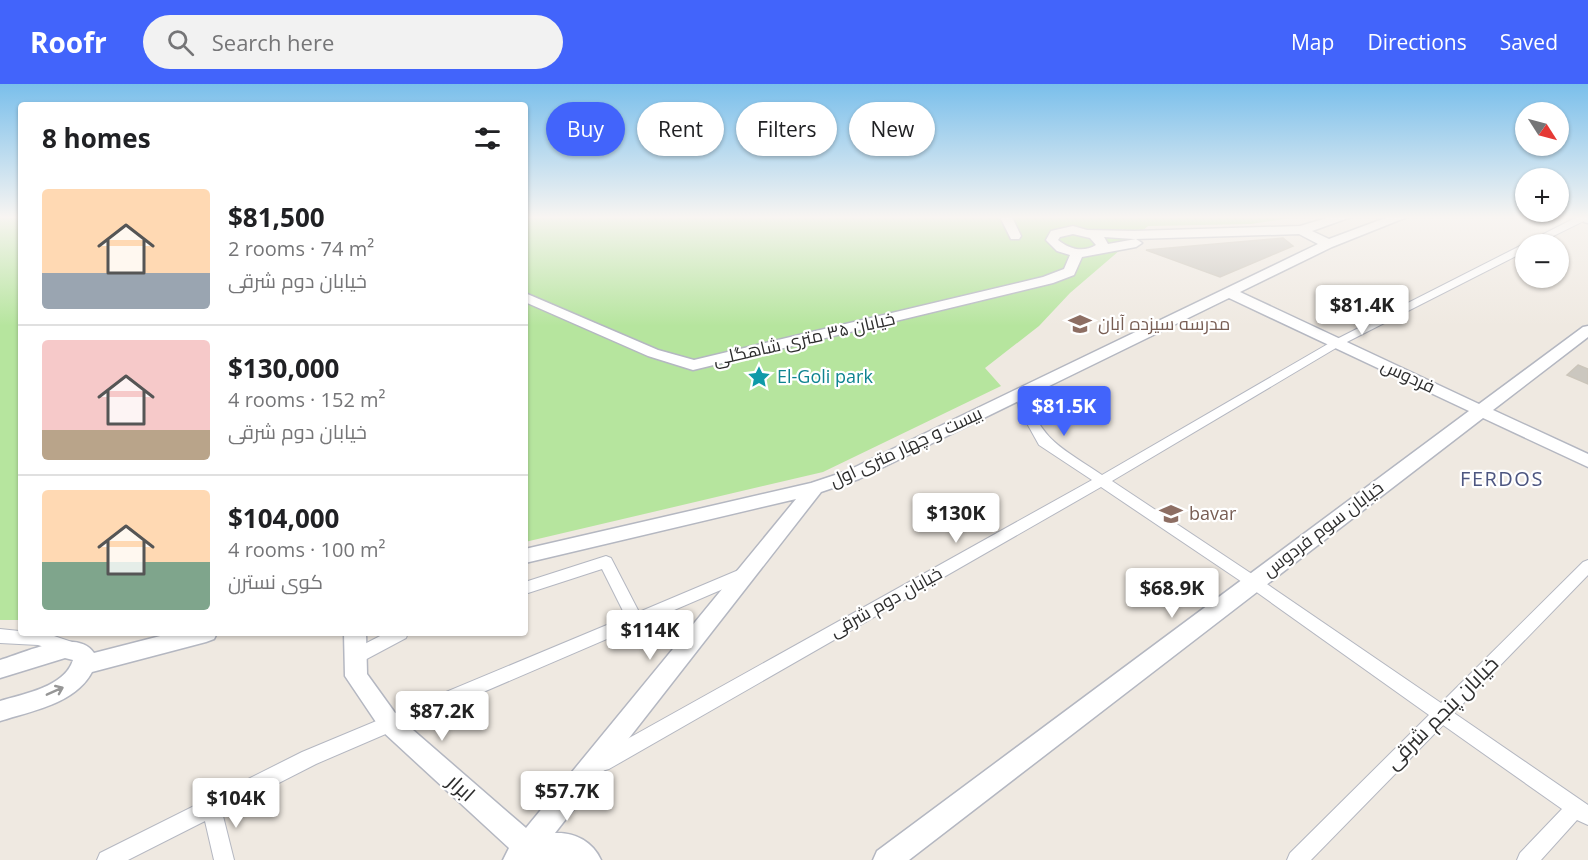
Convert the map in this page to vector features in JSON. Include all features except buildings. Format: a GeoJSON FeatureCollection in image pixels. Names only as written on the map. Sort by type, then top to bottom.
{"type":"FeatureCollection","features":[{"type":"Feature","properties":{"kind":"street","name":"خیابان ۳۵ متری شاهگلی"},"geometry":{"type":"LineString","coordinates":[[528,298],[653,353],[693,365],[1047,280],[1069,272],[1077,253]]}},
{"type":"Feature","properties":{"kind":"street","name":"بیست و چهار متری اول"},"geometry":{"type":"LineString","coordinates":[[528,555],[815,488],[853,475],[1309,253]]}},
{"type":"Feature","properties":{"kind":"street","name":"خیابان دوم شرقی"},"geometry":{"type":"LineString","coordinates":[[590,770],[1103,480],[1337,343],[1514,253]]}},
{"type":"Feature","properties":{"kind":"street","name":"فردوس"},"geometry":{"type":"LineString","coordinates":[[1228,292],[1588,462]]}},
{"type":"Feature","properties":{"kind":"street","name":"خیابان سوم فردوس"},"geometry":{"type":"LineString","coordinates":[[887,860],[1588,330]]}},
{"type":"Feature","properties":{"kind":"street"},"geometry":{"type":"LineString","coordinates":[[1022,393],[1025,408],[1044,442],[1253,582],[1582,811],[1527,860]]}},
{"type":"Feature","properties":{"kind":"street"},"geometry":{"type":"LineString","coordinates":[[525,856],[590,770],[815,488]]}},
{"type":"Feature","properties":{"kind":"street"},"geometry":{"type":"LineString","coordinates":[[528,587],[606,562],[635,620]]}},
{"type":"Feature","properties":{"kind":"street","name":"خیابان پنجم شرقی"},"geometry":{"type":"LineString","coordinates":[[1297,860],[1588,566]]}},
{"type":"Feature","properties":{"kind":"street"},"geometry":{"type":"LineString","coordinates":[[107,860],[309,758],[748,572]]}},
{"type":"Feature","properties":{"kind":"street"},"geometry":{"type":"LineString","coordinates":[[0,636],[61,643],[80,657]]}},
{"type":"Feature","properties":{"kind":"street"},"geometry":{"type":"LineString","coordinates":[[0,669],[53,651],[80,657],[190,636]]}},
{"type":"Feature","properties":{"kind":"street"},"geometry":{"type":"LineString","coordinates":[[355,645],[389,636]]}},
{"type":"Feature","properties":{"kind":"street","name":"ابرار"},"geometry":{"type":"LineString","coordinates":[[355,645],[356,676],[390,724],[525,856]]}},
{"type":"Feature","properties":{"kind":"street"},"geometry":{"type":"LineString","coordinates":[[0,711],[66,686],[75,680],[80,657]]}},
{"type":"Feature","properties":{"kind":"street"},"geometry":{"type":"LineString","coordinates":[[211,807],[224,860]]}},
{"type":"Feature","properties":{"kind":"street"},"geometry":{"type":"LineString","coordinates":[[525,856],[568,844],[587,860]]}},
{"type":"Feature","properties":{"kind":"green space"},"geometry":{"type":"Polygon","coordinates":[[[0,253],[18,253],[18,620],[0,620],[0,253]]]}},
{"type":"Feature","properties":{"kind":"green space","name":"El-Goli park"},"geometry":{"type":"Polygon","coordinates":[[[528,253],[1116,253],[1070,293],[1039,326],[985,368],[1001,386],[823,472],[528,541],[528,253]]]}},
{"type":"Feature","properties":{"kind":"place","name":"مدرسه سیزده آبان"},"geometry":{"type":"Point","coordinates":[1080,324]}},
{"type":"Feature","properties":{"kind":"place","name":"El-Goli park"},"geometry":{"type":"Point","coordinates":[759,377]}},
{"type":"Feature","properties":{"kind":"place","name":"bavar"},"geometry":{"type":"Point","coordinates":[1171,514]}},
{"type":"Feature","properties":{"kind":"district","name":"FERDOS"},"geometry":{"type":"Point","coordinates":[1502,479]}}]}
